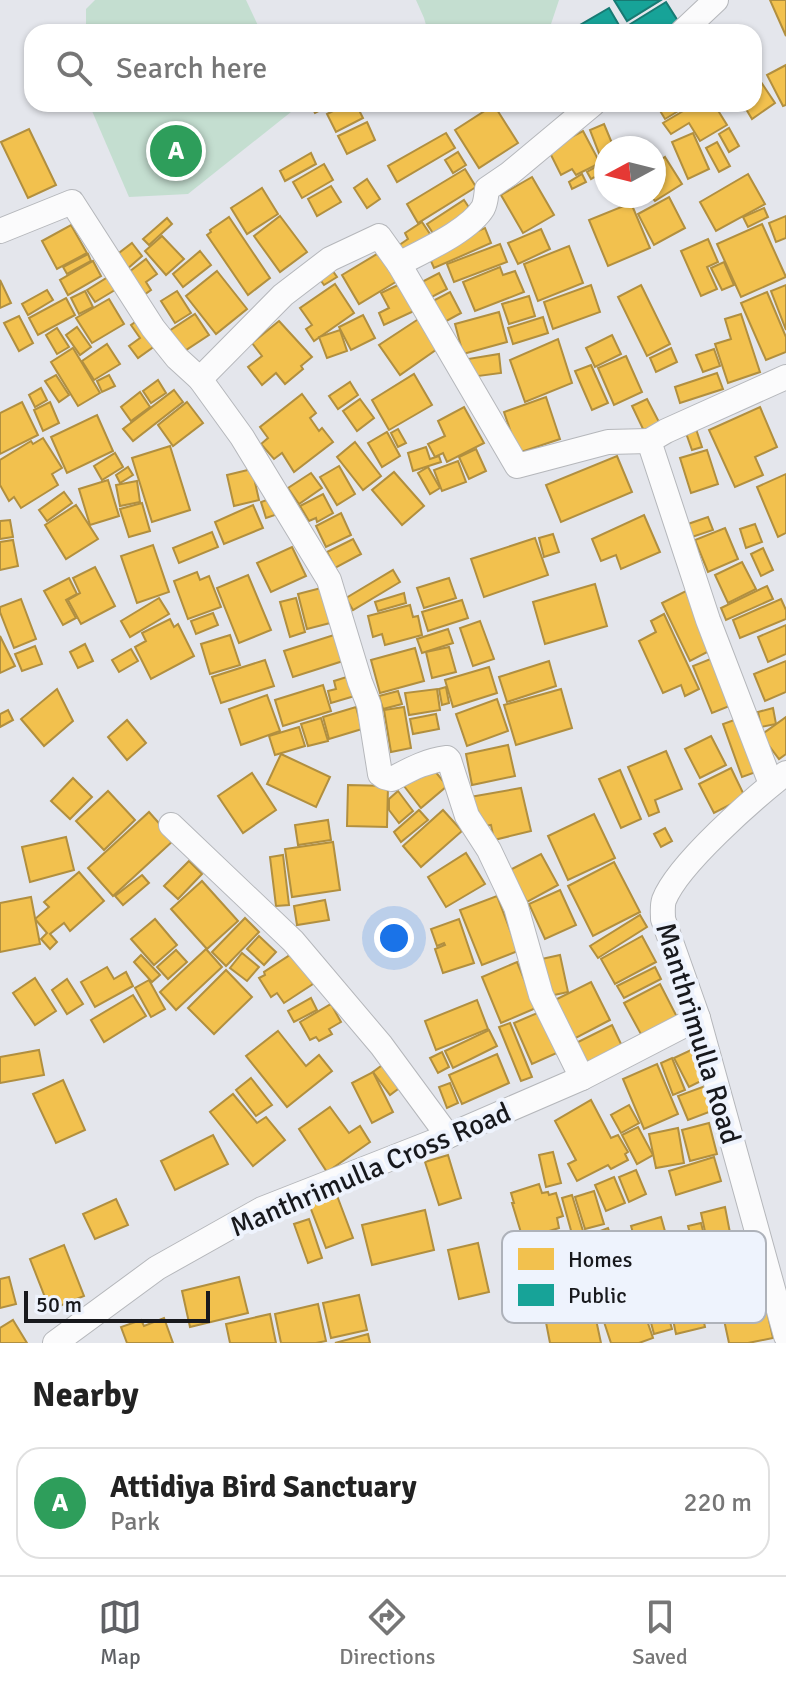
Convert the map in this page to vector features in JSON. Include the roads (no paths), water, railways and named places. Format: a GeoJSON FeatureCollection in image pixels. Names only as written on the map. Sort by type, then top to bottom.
{"type":"FeatureCollection","features":[{"type":"Feature","properties":{"kind":"street"},"geometry":{"type":"LineString","coordinates":[[690,24],[716,0]]}},
{"type":"Feature","properties":{"kind":"street"},"geometry":{"type":"LineString","coordinates":[[399,264],[463,227],[482,210],[487,189],[583,112]]}},
{"type":"Feature","properties":{"kind":"street"},"geometry":{"type":"LineString","coordinates":[[0,231],[72,202],[153,328],[177,358],[200,379],[242,437],[329,580],[369,705],[380,774],[392,779],[430,760],[449,760],[467,816],[489,850],[516,907],[541,995],[582,1078]]}},
{"type":"Feature","properties":{"kind":"street"},"geometry":{"type":"LineString","coordinates":[[200,379],[283,295],[330,259],[379,236],[399,264],[517,466],[608,442],[649,441],[786,377]]}},
{"type":"Feature","properties":{"kind":"street"},"geometry":{"type":"LineString","coordinates":[[649,441],[708,620],[779,779]]}},
{"type":"Feature","properties":{"kind":"street","name":"Manthrimulla Road"},"geometry":{"type":"LineString","coordinates":[[757,1231],[698,1018],[663,919],[662,904],[689,864],[779,779]]}},
{"type":"Feature","properties":{"kind":"street"},"geometry":{"type":"LineString","coordinates":[[171,825],[293,941],[381,1045],[448,1136]]}},
{"type":"Feature","properties":{"kind":"street","name":"Manthrimulla Cross Road"},"geometry":{"type":"LineString","coordinates":[[55,1343],[157,1268],[262,1209],[448,1136],[582,1078],[698,1018]]}},
{"type":"Feature","properties":{"kind":"street","name":"Manthrimulla Road"},"geometry":{"type":"LineString","coordinates":[[766,1264],[786,1336]]}},
{"type":"Feature","properties":{"kind":"place","name":"Attidiya Bird Sanctuary"},"geometry":{"type":"Point","coordinates":[176,151]}}]}
